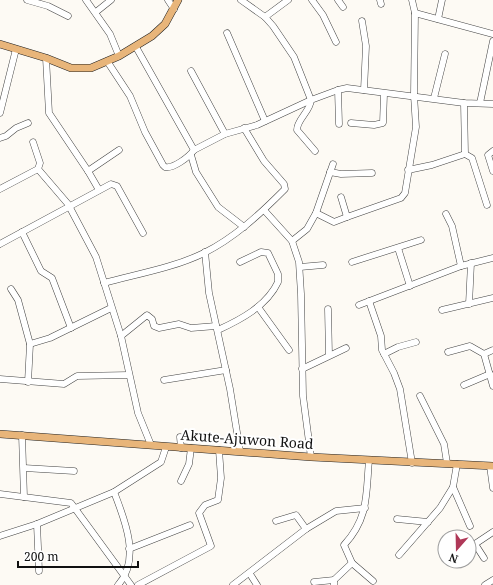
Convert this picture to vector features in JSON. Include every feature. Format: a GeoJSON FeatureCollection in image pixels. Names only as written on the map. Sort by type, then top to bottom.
{"type":"FeatureCollection","features":[{"type":"Feature","properties":{"kind":"main road"},"geometry":{"type":"LineString","coordinates":[[0,44],[46,58],[71,68],[91,68],[136,47],[159,31],[174,9],[178,0]]}},
{"type":"Feature","properties":{"kind":"main road","name":"Akute-Ajuwon Road"},"geometry":{"type":"LineString","coordinates":[[0,434],[181,448],[412,463],[447,463],[492,466]]}},
{"type":"Feature","properties":{"kind":"street"},"geometry":{"type":"LineString","coordinates":[[27,0],[48,6],[68,16]]}},
{"type":"Feature","properties":{"kind":"street"},"geometry":{"type":"LineString","coordinates":[[48,6],[52,0]]}},
{"type":"Feature","properties":{"kind":"street"},"geometry":{"type":"LineString","coordinates":[[86,0],[96,12],[110,34],[119,56]]}},
{"type":"Feature","properties":{"kind":"street"},"geometry":{"type":"LineString","coordinates":[[96,12],[111,0]]}},
{"type":"Feature","properties":{"kind":"street"},"geometry":{"type":"LineString","coordinates":[[168,0],[174,9]]}},
{"type":"Feature","properties":{"kind":"street"},"geometry":{"type":"LineString","coordinates":[[241,0],[265,17],[294,57],[312,100],[311,106],[297,128],[315,151]]}},
{"type":"Feature","properties":{"kind":"street"},"geometry":{"type":"LineString","coordinates":[[265,17],[288,0]]}},
{"type":"Feature","properties":{"kind":"street"},"geometry":{"type":"LineString","coordinates":[[312,0],[323,15],[336,42]]}},
{"type":"Feature","properties":{"kind":"street"},"geometry":{"type":"LineString","coordinates":[[338,0],[343,7]]}},
{"type":"Feature","properties":{"kind":"street"},"geometry":{"type":"LineString","coordinates":[[316,213],[334,222],[404,196],[416,127],[414,96],[415,13],[412,0]]}},
{"type":"Feature","properties":{"kind":"street"},"geometry":{"type":"LineString","coordinates":[[438,19],[442,0]]}},
{"type":"Feature","properties":{"kind":"street"},"geometry":{"type":"LineString","coordinates":[[415,13],[493,34]]}},
{"type":"Feature","properties":{"kind":"street"},"geometry":{"type":"LineString","coordinates":[[362,21],[366,46],[364,90]]}},
{"type":"Feature","properties":{"kind":"street"},"geometry":{"type":"LineString","coordinates":[[227,33],[265,121]]}},
{"type":"Feature","properties":{"kind":"street"},"geometry":{"type":"LineString","coordinates":[[480,103],[493,41]]}},
{"type":"Feature","properties":{"kind":"street"},"geometry":{"type":"LineString","coordinates":[[136,47],[192,152],[196,172],[218,207],[244,227]]}},
{"type":"Feature","properties":{"kind":"street"},"geometry":{"type":"LineString","coordinates":[[0,113],[16,49]]}},
{"type":"Feature","properties":{"kind":"street"},"geometry":{"type":"LineString","coordinates":[[434,98],[445,54]]}},
{"type":"Feature","properties":{"kind":"street"},"geometry":{"type":"LineString","coordinates":[[46,58],[49,113],[99,190]]}},
{"type":"Feature","properties":{"kind":"street"},"geometry":{"type":"LineString","coordinates":[[107,61],[130,96],[145,132],[165,167],[170,167],[192,152],[225,134],[265,121],[312,100],[347,88],[384,94],[434,98],[464,103],[493,104]]}},
{"type":"Feature","properties":{"kind":"street"},"geometry":{"type":"LineString","coordinates":[[191,71],[225,134]]}},
{"type":"Feature","properties":{"kind":"street"},"geometry":{"type":"LineString","coordinates":[[338,90],[340,124]]}},
{"type":"Feature","properties":{"kind":"street"},"geometry":{"type":"LineString","coordinates":[[351,123],[374,125],[383,123],[384,94]]}},
{"type":"Feature","properties":{"kind":"street"},"geometry":{"type":"LineString","coordinates":[[464,103],[465,154]]}},
{"type":"Feature","properties":{"kind":"street"},"geometry":{"type":"LineString","coordinates":[[0,138],[6,136],[16,128],[28,124]]}},
{"type":"Feature","properties":{"kind":"street"},"geometry":{"type":"LineString","coordinates":[[104,283],[169,266],[205,252],[244,227],[283,191],[285,186],[264,161],[244,128]]}},
{"type":"Feature","properties":{"kind":"street"},"geometry":{"type":"LineString","coordinates":[[0,189],[38,170],[40,163],[33,142]]}},
{"type":"Feature","properties":{"kind":"street"},"geometry":{"type":"LineString","coordinates":[[88,171],[119,150]]}},
{"type":"Feature","properties":{"kind":"street"},"geometry":{"type":"LineString","coordinates":[[493,151],[488,155],[493,171]]}},
{"type":"Feature","properties":{"kind":"street"},"geometry":{"type":"LineString","coordinates":[[408,170],[432,165],[465,154],[472,158],[487,205]]}},
{"type":"Feature","properties":{"kind":"street"},"geometry":{"type":"LineString","coordinates":[[292,241],[307,229],[316,213],[333,164]]}},
{"type":"Feature","properties":{"kind":"street"},"geometry":{"type":"LineString","coordinates":[[38,170],[62,196],[96,257],[121,336],[138,413],[151,445]]}},
{"type":"Feature","properties":{"kind":"street"},"geometry":{"type":"LineString","coordinates":[[330,172],[341,174],[372,173]]}},
{"type":"Feature","properties":{"kind":"street"},"geometry":{"type":"LineString","coordinates":[[0,244],[69,209],[111,184],[117,186],[143,233]]}},
{"type":"Feature","properties":{"kind":"street"},"geometry":{"type":"LineString","coordinates":[[341,197],[347,217]]}},
{"type":"Feature","properties":{"kind":"street"},"geometry":{"type":"LineString","coordinates":[[264,210],[292,241],[300,267],[303,396],[311,456]]}},
{"type":"Feature","properties":{"kind":"street"},"geometry":{"type":"LineString","coordinates":[[446,214],[452,226],[461,266]]}},
{"type":"Feature","properties":{"kind":"street"},"geometry":{"type":"LineString","coordinates":[[22,232],[41,271],[52,278],[71,328]]}},
{"type":"Feature","properties":{"kind":"street"},"geometry":{"type":"LineString","coordinates":[[352,262],[420,240]]}},
{"type":"Feature","properties":{"kind":"street"},"geometry":{"type":"LineString","coordinates":[[398,248],[410,286]]}},
{"type":"Feature","properties":{"kind":"street"},"geometry":{"type":"LineString","coordinates":[[205,252],[209,293],[226,370],[240,451]]}},
{"type":"Feature","properties":{"kind":"street"},"geometry":{"type":"LineString","coordinates":[[121,336],[147,315],[152,319],[154,326],[159,328],[179,324],[191,328],[217,328],[236,322],[258,307],[278,282],[270,255],[265,252],[240,262]]}},
{"type":"Feature","properties":{"kind":"street"},"geometry":{"type":"LineString","coordinates":[[359,305],[461,266],[493,258]]}},
{"type":"Feature","properties":{"kind":"street"},"geometry":{"type":"LineString","coordinates":[[469,304],[471,263]]}},
{"type":"Feature","properties":{"kind":"street"},"geometry":{"type":"LineString","coordinates":[[300,267],[323,264]]}},
{"type":"Feature","properties":{"kind":"street"},"geometry":{"type":"LineString","coordinates":[[11,289],[18,300],[30,344],[28,382]]}},
{"type":"Feature","properties":{"kind":"street"},"geometry":{"type":"LineString","coordinates":[[442,310],[493,298]]}},
{"type":"Feature","properties":{"kind":"street"},"geometry":{"type":"LineString","coordinates":[[369,301],[381,336],[381,345],[384,354],[400,389],[412,463]]}},
{"type":"Feature","properties":{"kind":"street"},"geometry":{"type":"LineString","coordinates":[[258,307],[289,350]]}},
{"type":"Feature","properties":{"kind":"street"},"geometry":{"type":"LineString","coordinates":[[30,344],[50,338],[111,308]]}},
{"type":"Feature","properties":{"kind":"street"},"geometry":{"type":"LineString","coordinates":[[328,309],[330,355]]}},
{"type":"Feature","properties":{"kind":"street"},"geometry":{"type":"LineString","coordinates":[[384,354],[398,347],[416,342]]}},
{"type":"Feature","properties":{"kind":"street"},"geometry":{"type":"LineString","coordinates":[[448,352],[470,346],[484,354],[493,386]]}},
{"type":"Feature","properties":{"kind":"street"},"geometry":{"type":"LineString","coordinates":[[302,369],[346,348]]}},
{"type":"Feature","properties":{"kind":"street"},"geometry":{"type":"LineString","coordinates":[[484,354],[493,350]]}},
{"type":"Feature","properties":{"kind":"street"},"geometry":{"type":"LineString","coordinates":[[164,380],[226,370]]}},
{"type":"Feature","properties":{"kind":"street"},"geometry":{"type":"LineString","coordinates":[[464,385],[490,374]]}},
{"type":"Feature","properties":{"kind":"street"},"geometry":{"type":"LineString","coordinates":[[0,379],[64,384],[77,376],[129,375]]}},
{"type":"Feature","properties":{"kind":"street"},"geometry":{"type":"LineString","coordinates":[[420,396],[444,444],[447,463]]}},
{"type":"Feature","properties":{"kind":"street"},"geometry":{"type":"LineString","coordinates":[[22,435],[24,497]]}},
{"type":"Feature","properties":{"kind":"street"},"geometry":{"type":"LineString","coordinates":[[180,438],[181,448]]}},
{"type":"Feature","properties":{"kind":"street"},"geometry":{"type":"LineString","coordinates":[[0,536],[37,524],[114,492],[161,462],[166,447]]}},
{"type":"Feature","properties":{"kind":"street"},"geometry":{"type":"LineString","coordinates":[[181,481],[189,464],[191,448]]}},
{"type":"Feature","properties":{"kind":"street"},"geometry":{"type":"LineString","coordinates":[[138,585],[211,546],[199,513],[205,505],[218,500],[221,478],[219,450]]}},
{"type":"Feature","properties":{"kind":"street"},"geometry":{"type":"LineString","coordinates":[[369,460],[365,508],[357,530],[344,545],[352,563],[373,581]]}},
{"type":"Feature","properties":{"kind":"street"},"geometry":{"type":"LineString","coordinates":[[398,555],[440,508],[453,487],[456,464]]}},
{"type":"Feature","properties":{"kind":"street"},"geometry":{"type":"LineString","coordinates":[[492,466],[493,488]]}},
{"type":"Feature","properties":{"kind":"street"},"geometry":{"type":"LineString","coordinates":[[24,468],[74,471]]}},
{"type":"Feature","properties":{"kind":"street"},"geometry":{"type":"LineString","coordinates":[[453,487],[470,526]]}},
{"type":"Feature","properties":{"kind":"street"},"geometry":{"type":"LineString","coordinates":[[114,492],[124,519],[130,564],[125,577],[118,585]]}},
{"type":"Feature","properties":{"kind":"street"},"geometry":{"type":"LineString","coordinates":[[0,494],[71,503],[73,508],[132,585]]}},
{"type":"Feature","properties":{"kind":"street"},"geometry":{"type":"LineString","coordinates":[[233,585],[250,574],[290,540],[336,511],[365,508]]}},
{"type":"Feature","properties":{"kind":"street"},"geometry":{"type":"LineString","coordinates":[[276,521],[296,515],[306,529]]}},
{"type":"Feature","properties":{"kind":"street"},"geometry":{"type":"LineString","coordinates":[[397,519],[428,522]]}},
{"type":"Feature","properties":{"kind":"street"},"geometry":{"type":"LineString","coordinates":[[37,524],[39,571]]}},
{"type":"Feature","properties":{"kind":"street"},"geometry":{"type":"LineString","coordinates":[[129,549],[190,525]]}},
{"type":"Feature","properties":{"kind":"street"},"geometry":{"type":"LineString","coordinates":[[477,543],[493,532]]}},
{"type":"Feature","properties":{"kind":"street"},"geometry":{"type":"LineString","coordinates":[[477,547],[484,558]]}},
{"type":"Feature","properties":{"kind":"street"},"geometry":{"type":"LineString","coordinates":[[314,582],[334,582],[352,563]]}},
{"type":"Feature","properties":{"kind":"street"},"geometry":{"type":"LineString","coordinates":[[250,574],[256,585]]}},
{"type":"Feature","properties":{"kind":"street"},"geometry":{"type":"LineString","coordinates":[[485,585],[493,580]]}}]}
